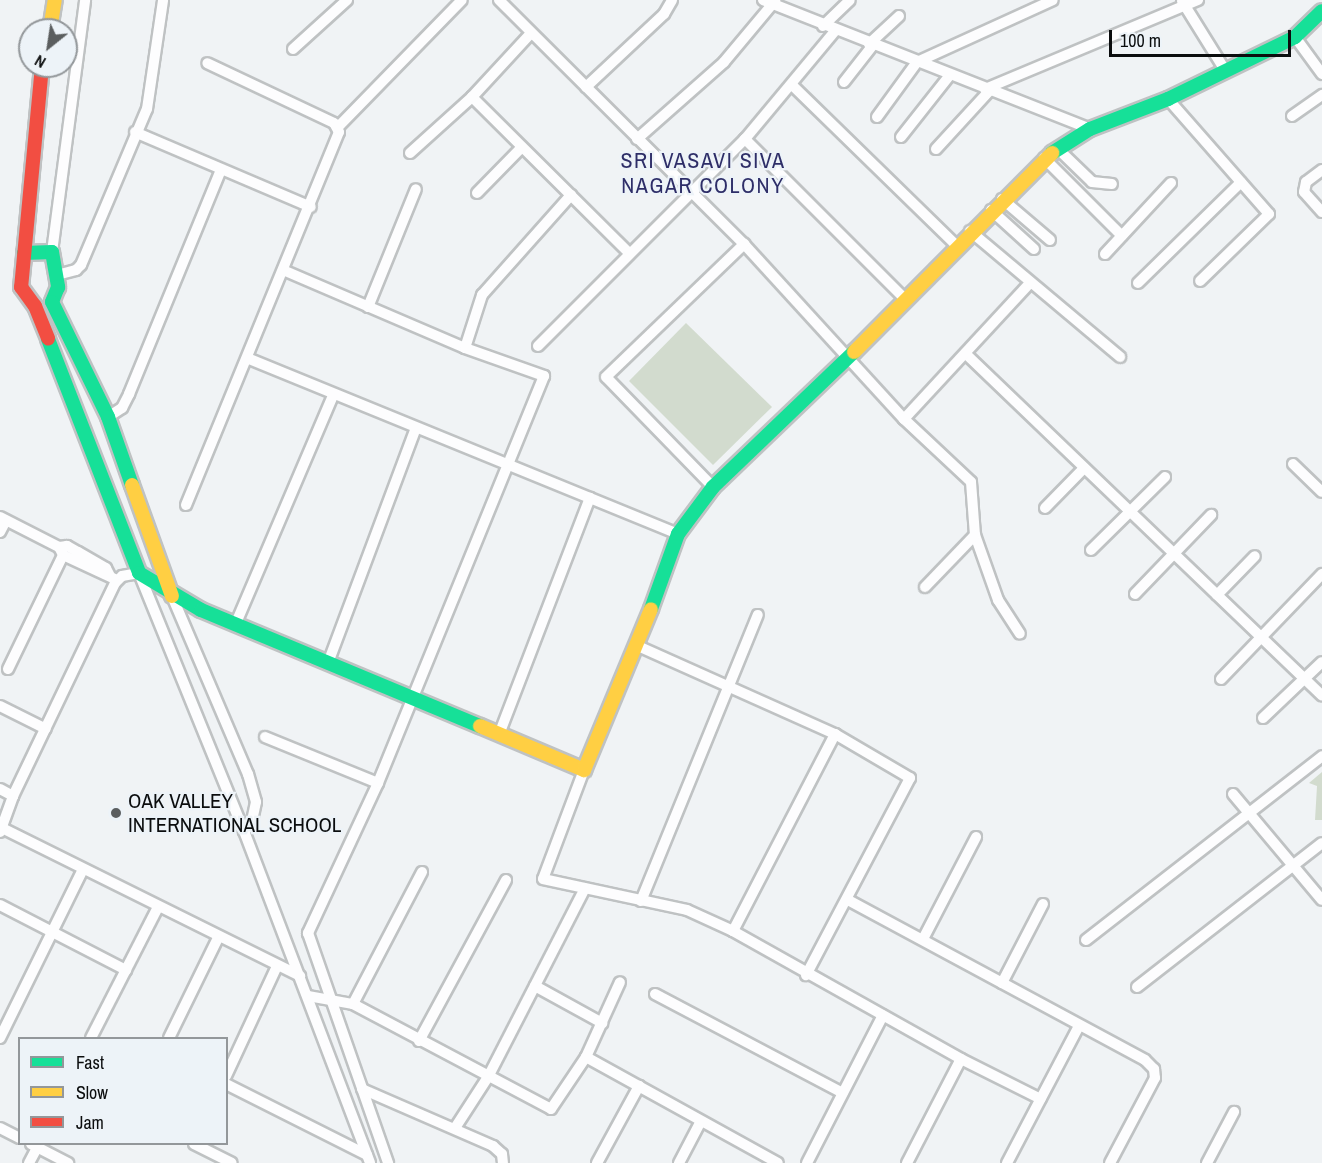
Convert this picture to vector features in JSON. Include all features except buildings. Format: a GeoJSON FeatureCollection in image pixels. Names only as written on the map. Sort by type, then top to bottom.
{"type":"FeatureCollection","features":[{"type":"Feature","properties":{"kind":"street"},"geometry":{"type":"LineString","coordinates":[[52,18],[55,0]]}},
{"type":"Feature","properties":{"kind":"street"},"geometry":{"type":"LineString","coordinates":[[85,0],[52,252],[58,287],[52,302],[115,413],[172,596],[248,774],[256,802],[251,825],[244,831]]}},
{"type":"Feature","properties":{"kind":"street"},"geometry":{"type":"LineString","coordinates":[[57,275],[76,270],[81,265],[151,95],[163,0]]}},
{"type":"Feature","properties":{"kind":"street"},"geometry":{"type":"LineString","coordinates":[[293,49],[347,0]]}},
{"type":"Feature","properties":{"kind":"street"},"geometry":{"type":"LineString","coordinates":[[186,505],[310,207],[338,126],[462,0]]}},
{"type":"Feature","properties":{"kind":"street"},"geometry":{"type":"LineString","coordinates":[[499,0],[744,244],[904,419],[971,482],[975,535],[998,600],[1020,634]]}},
{"type":"Feature","properties":{"kind":"street"},"geometry":{"type":"LineString","coordinates":[[586,87],[664,14],[672,0]]}},
{"type":"Feature","properties":{"kind":"street"},"geometry":{"type":"LineString","coordinates":[[823,26],[850,0]]}},
{"type":"Feature","properties":{"kind":"street"},"geometry":{"type":"LineString","coordinates":[[877,117],[917,62],[1053,0]]}},
{"type":"Feature","properties":{"kind":"street"},"geometry":{"type":"LineString","coordinates":[[936,149],[987,89],[1184,3],[1198,0]]}},
{"type":"Feature","properties":{"kind":"street"},"geometry":{"type":"LineString","coordinates":[[637,139],[724,62],[770,2],[823,26],[1090,129]]}},
{"type":"Feature","properties":{"kind":"street"},"geometry":{"type":"LineString","coordinates":[[1184,3],[1225,70]]}},
{"type":"Feature","properties":{"kind":"street"},"geometry":{"type":"LineString","coordinates":[[1041,1099],[806,975],[733,931],[687,910],[543,879],[584,770],[638,646],[678,534],[713,487],[848,358],[1044,158],[1090,129],[1168,99],[1294,37],[1322,11]]}},
{"type":"Feature","properties":{"kind":"street"},"geometry":{"type":"LineString","coordinates":[[844,82],[871,44],[899,16]]}},
{"type":"Feature","properties":{"kind":"street"},"geometry":{"type":"LineString","coordinates":[[538,346],[628,253],[745,138],[836,31]]}},
{"type":"Feature","properties":{"kind":"street"},"geometry":{"type":"LineString","coordinates":[[410,153],[472,97],[531,33]]}},
{"type":"Feature","properties":{"kind":"street"},"geometry":{"type":"LineString","coordinates":[[1294,37],[1322,74]]}},
{"type":"Feature","properties":{"kind":"street"},"geometry":{"type":"LineString","coordinates":[[207,63],[338,126]]}},
{"type":"Feature","properties":{"kind":"street"},"geometry":{"type":"LineString","coordinates":[[901,137],[951,75]]}},
{"type":"Feature","properties":{"kind":"street"},"geometry":{"type":"LineString","coordinates":[[41,78],[21,286],[40,319],[300,976],[388,1163]]}},
{"type":"Feature","properties":{"kind":"street"},"geometry":{"type":"LineString","coordinates":[[792,85],[958,247]]}},
{"type":"Feature","properties":{"kind":"street"},"geometry":{"type":"LineString","coordinates":[[1292,116],[1322,95]]}},
{"type":"Feature","properties":{"kind":"street"},"geometry":{"type":"LineString","coordinates":[[472,97],[628,253]]}},
{"type":"Feature","properties":{"kind":"street"},"geometry":{"type":"LineString","coordinates":[[1168,99],[1269,214],[1200,281]]}},
{"type":"Feature","properties":{"kind":"street"},"geometry":{"type":"LineString","coordinates":[[135,132],[310,207]]}},
{"type":"Feature","properties":{"kind":"street"},"geometry":{"type":"LineString","coordinates":[[745,138],[906,300]]}},
{"type":"Feature","properties":{"kind":"street"},"geometry":{"type":"LineString","coordinates":[[477,193],[522,147]]}},
{"type":"Feature","properties":{"kind":"street"},"geometry":{"type":"LineString","coordinates":[[1058,149],[1082,176],[1092,182],[1113,184]]}},
{"type":"Feature","properties":{"kind":"street"},"geometry":{"type":"LineString","coordinates":[[1044,158],[1122,236]]}},
{"type":"Feature","properties":{"kind":"street"},"geometry":{"type":"LineString","coordinates":[[115,413],[221,170]]}},
{"type":"Feature","properties":{"kind":"street"},"geometry":{"type":"LineString","coordinates":[[1322,170],[1304,186],[1306,196],[1322,212]]}},
{"type":"Feature","properties":{"kind":"street"},"geometry":{"type":"LineString","coordinates":[[1138,283],[1241,182]]}},
{"type":"Feature","properties":{"kind":"street"},"geometry":{"type":"LineString","coordinates":[[1105,254],[1171,183]]}},
{"type":"Feature","properties":{"kind":"street"},"geometry":{"type":"LineString","coordinates":[[368,307],[417,189]]}},
{"type":"Feature","properties":{"kind":"street"},"geometry":{"type":"LineString","coordinates":[[465,348],[482,295],[571,195]]}},
{"type":"Feature","properties":{"kind":"street"},"geometry":{"type":"LineString","coordinates":[[1002,199],[1050,240]]}},
{"type":"Feature","properties":{"kind":"street"},"geometry":{"type":"LineString","coordinates":[[991,210],[1034,249]]}},
{"type":"Feature","properties":{"kind":"street"},"geometry":{"type":"LineString","coordinates":[[970,231],[1120,357]]}},
{"type":"Feature","properties":{"kind":"street"},"geometry":{"type":"LineString","coordinates":[[713,487],[606,377],[744,244]]}},
{"type":"Feature","properties":{"kind":"street"},"geometry":{"type":"LineString","coordinates":[[24,252],[52,252]]}},
{"type":"Feature","properties":{"kind":"street"},"geometry":{"type":"LineString","coordinates":[[283,270],[465,348],[544,376],[378,783],[308,933],[352,1084],[369,1159]]}},
{"type":"Feature","properties":{"kind":"street"},"geometry":{"type":"LineString","coordinates":[[904,419],[967,355],[1030,283]]}},
{"type":"Feature","properties":{"kind":"street"},"geometry":{"type":"LineString","coordinates":[[40,319],[57,312]]}},
{"type":"Feature","properties":{"kind":"street"},"geometry":{"type":"LineString","coordinates":[[967,355],[1322,696]]}},
{"type":"Feature","properties":{"kind":"street"},"geometry":{"type":"LineString","coordinates":[[247,358],[506,467],[678,534]]}},
{"type":"Feature","properties":{"kind":"street"},"geometry":{"type":"LineString","coordinates":[[236,623],[333,396]]}},
{"type":"Feature","properties":{"kind":"street"},"geometry":{"type":"LineString","coordinates":[[328,663],[416,428]]}},
{"type":"Feature","properties":{"kind":"street"},"geometry":{"type":"LineString","coordinates":[[1293,464],[1322,492]]}},
{"type":"Feature","properties":{"kind":"street"},"geometry":{"type":"LineString","coordinates":[[1045,508],[1084,468]]}},
{"type":"Feature","properties":{"kind":"street"},"geometry":{"type":"LineString","coordinates":[[1091,550],[1165,477]]}},
{"type":"Feature","properties":{"kind":"street"},"geometry":{"type":"LineString","coordinates":[[500,732],[590,498]]}},
{"type":"Feature","properties":{"kind":"street"},"geometry":{"type":"LineString","coordinates":[[1134,594],[1211,515]]}},
{"type":"Feature","properties":{"kind":"street"},"geometry":{"type":"LineString","coordinates":[[0,532],[3,519],[61,551]]}},
{"type":"Feature","properties":{"kind":"street"},"geometry":{"type":"LineString","coordinates":[[925,587],[975,535]]}},
{"type":"Feature","properties":{"kind":"street"},"geometry":{"type":"LineString","coordinates":[[8,669],[61,551],[67,546],[106,568],[113,578]]}},
{"type":"Feature","properties":{"kind":"street"},"geometry":{"type":"LineString","coordinates":[[1216,595],[1255,556]]}},
{"type":"Feature","properties":{"kind":"street"},"geometry":{"type":"LineString","coordinates":[[113,578],[139,573],[172,596],[328,663],[500,732],[584,770]]}},
{"type":"Feature","properties":{"kind":"street"},"geometry":{"type":"LineString","coordinates":[[1221,679],[1322,574]]}},
{"type":"Feature","properties":{"kind":"street"},"geometry":{"type":"LineString","coordinates":[[113,578],[46,729],[13,796],[1,830],[218,938],[300,976]]}},
{"type":"Feature","properties":{"kind":"street"},"geometry":{"type":"LineString","coordinates":[[641,901],[758,615]]}},
{"type":"Feature","properties":{"kind":"street"},"geometry":{"type":"LineString","coordinates":[[638,646],[727,688],[835,734],[910,778],[848,900],[806,975]]}},
{"type":"Feature","properties":{"kind":"street"},"geometry":{"type":"LineString","coordinates":[[1263,718],[1322,662]]}},
{"type":"Feature","properties":{"kind":"street"},"geometry":{"type":"LineString","coordinates":[[0,706],[46,729]]}},
{"type":"Feature","properties":{"kind":"street"},"geometry":{"type":"LineString","coordinates":[[733,931],[835,734]]}},
{"type":"Feature","properties":{"kind":"street"},"geometry":{"type":"LineString","coordinates":[[265,737],[378,783]]}},
{"type":"Feature","properties":{"kind":"street"},"geometry":{"type":"LineString","coordinates":[[1086,940],[1322,756]]}},
{"type":"Feature","properties":{"kind":"street"},"geometry":{"type":"LineString","coordinates":[[0,789],[13,796]]}},
{"type":"Feature","properties":{"kind":"street"},"geometry":{"type":"LineString","coordinates":[[1233,794],[1322,900]]}},
{"type":"Feature","properties":{"kind":"street"},"geometry":{"type":"LineString","coordinates":[[922,939],[976,837]]}},
{"type":"Feature","properties":{"kind":"street"},"geometry":{"type":"LineString","coordinates":[[1137,987],[1322,843]]}},
{"type":"Feature","properties":{"kind":"street"},"geometry":{"type":"LineString","coordinates":[[0,1038],[83,869]]}},
{"type":"Feature","properties":{"kind":"street"},"geometry":{"type":"LineString","coordinates":[[353,1004],[422,872]]}},
{"type":"Feature","properties":{"kind":"street"},"geometry":{"type":"LineString","coordinates":[[419,1041],[506,880]]}},
{"type":"Feature","properties":{"kind":"street"},"geometry":{"type":"LineString","coordinates":[[455,1128],[488,1077],[585,888]]}},
{"type":"Feature","properties":{"kind":"street"},"geometry":{"type":"LineString","coordinates":[[848,900],[1145,1060],[1155,1069],[1155,1078],[1110,1163]]}},
{"type":"Feature","properties":{"kind":"street"},"geometry":{"type":"LineString","coordinates":[[0,904],[126,970]]}},
{"type":"Feature","properties":{"kind":"street"},"geometry":{"type":"LineString","coordinates":[[1002,983],[1043,904]]}},
{"type":"Feature","properties":{"kind":"street"},"geometry":{"type":"LineString","coordinates":[[92,1037],[158,907]]}},
{"type":"Feature","properties":{"kind":"street"},"geometry":{"type":"LineString","coordinates":[[169,1037],[218,938]]}},
{"type":"Feature","properties":{"kind":"street"},"geometry":{"type":"LineString","coordinates":[[228,1072],[277,966]]}},
{"type":"Feature","properties":{"kind":"street"},"geometry":{"type":"LineString","coordinates":[[310,995],[353,1004],[551,1109],[586,1057],[620,982]]}},
{"type":"Feature","properties":{"kind":"street"},"geometry":{"type":"LineString","coordinates":[[534,986],[602,1023]]}},
{"type":"Feature","properties":{"kind":"street"},"geometry":{"type":"LineString","coordinates":[[655,994],[843,1093]]}},
{"type":"Feature","properties":{"kind":"street"},"geometry":{"type":"LineString","coordinates":[[807,1163],[883,1015]]}},
{"type":"Feature","properties":{"kind":"street"},"geometry":{"type":"LineString","coordinates":[[1007,1163],[1079,1026]]}},
{"type":"Feature","properties":{"kind":"street"},"geometry":{"type":"LineString","coordinates":[[586,1057],[778,1163]]}},
{"type":"Feature","properties":{"kind":"street"},"geometry":{"type":"LineString","coordinates":[[907,1163],[962,1059]]}},
{"type":"Feature","properties":{"kind":"street"},"geometry":{"type":"LineString","coordinates":[[352,1084],[455,1128],[499,1150],[502,1163]]}},
{"type":"Feature","properties":{"kind":"street"},"geometry":{"type":"LineString","coordinates":[[228,1085],[369,1159]]}},
{"type":"Feature","properties":{"kind":"street"},"geometry":{"type":"LineString","coordinates":[[597,1163],[639,1086]]}},
{"type":"Feature","properties":{"kind":"street"},"geometry":{"type":"LineString","coordinates":[[1207,1163],[1234,1112]]}},
{"type":"Feature","properties":{"kind":"street"},"geometry":{"type":"LineString","coordinates":[[678,1163],[701,1121]]}},
{"type":"Feature","properties":{"kind":"street"},"geometry":{"type":"LineString","coordinates":[[0,1128],[18,1137]]}},
{"type":"Feature","properties":{"kind":"street"},"geometry":{"type":"LineString","coordinates":[[29,1163],[35,1145],[68,1163]]}},
{"type":"Feature","properties":{"kind":"street"},"geometry":{"type":"LineString","coordinates":[[198,1145],[232,1163]]}},
{"type":"Feature","properties":{"kind":"street"},"geometry":{"type":"LineString","coordinates":[[753,1163],[758,1152]]}},
{"type":"Feature","properties":{"kind":"shaded area"},"geometry":{"type":"Polygon","coordinates":[[[686,323],[772,407],[713,465],[629,381],[686,323]]]}},
{"type":"Feature","properties":{"kind":"shaded area"},"geometry":{"type":"Polygon","coordinates":[[[1322,772],[1322,820],[1315,820],[1317,786],[1309,783],[1322,772]]]}},
{"type":"Feature","properties":{"kind":"traffic: fast"},"geometry":{"type":"LineString","coordinates":[[1052,153],[1090,129],[1168,99],[1295,37],[1322,11]]}},
{"type":"Feature","properties":{"kind":"traffic: fast"},"geometry":{"type":"LineString","coordinates":[[24,253],[52,252],[58,287],[52,302],[108,417],[132,485]]}},
{"type":"Feature","properties":{"kind":"traffic: fast"},"geometry":{"type":"LineString","coordinates":[[48,339],[139,573],[201,610],[480,726]]}},
{"type":"Feature","properties":{"kind":"traffic: fast"},"geometry":{"type":"LineString","coordinates":[[651,609],[678,534],[713,487],[854,352]]}},
{"type":"Feature","properties":{"kind":"traffic: slow"},"geometry":{"type":"LineString","coordinates":[[52,18],[55,0]]}},
{"type":"Feature","properties":{"kind":"traffic: slow"},"geometry":{"type":"LineString","coordinates":[[854,352],[1052,153]]}},
{"type":"Feature","properties":{"kind":"traffic: slow"},"geometry":{"type":"LineString","coordinates":[[132,485],[172,596]]}},
{"type":"Feature","properties":{"kind":"traffic: slow"},"geometry":{"type":"LineString","coordinates":[[480,726],[584,770],[651,609]]}},
{"type":"Feature","properties":{"kind":"traffic: jam"},"geometry":{"type":"LineString","coordinates":[[41,78],[21,287],[35,306],[48,339]]}},
{"type":"Feature","properties":{"kind":"place","name":"OAK VALLEY INTERNATIONAL SCHOOL"},"geometry":{"type":"Point","coordinates":[116,813]}},
{"type":"Feature","properties":{"kind":"district","name":"SRI VASAVI SIVA NAGAR COLONY"},"geometry":{"type":"Point","coordinates":[703,172]}}]}
